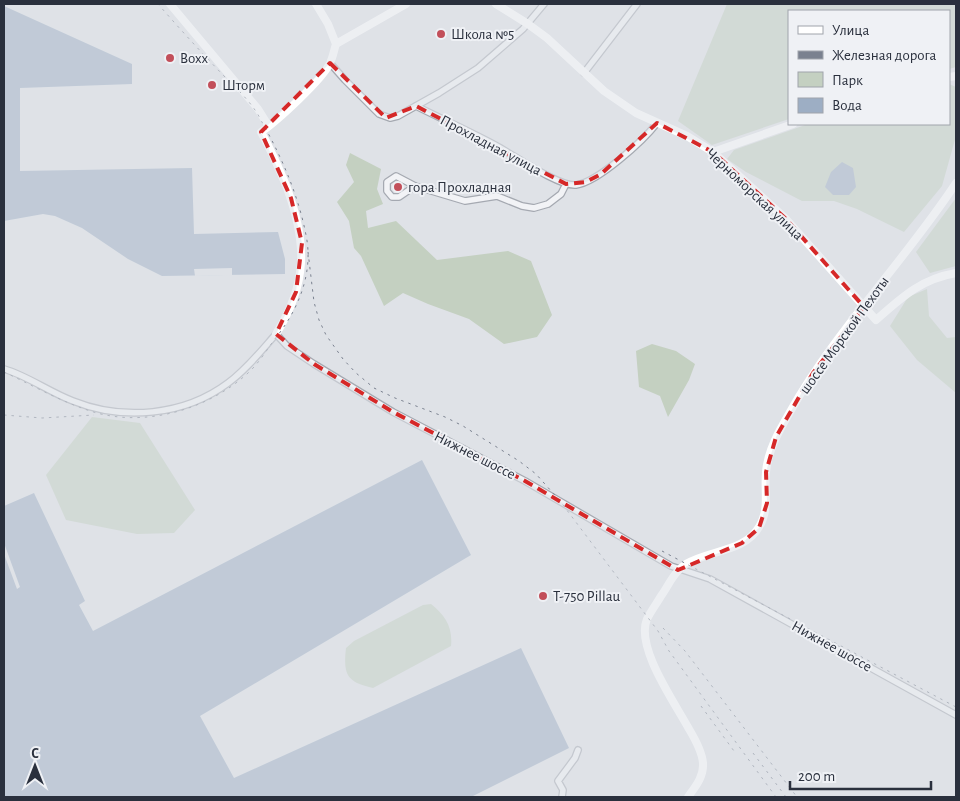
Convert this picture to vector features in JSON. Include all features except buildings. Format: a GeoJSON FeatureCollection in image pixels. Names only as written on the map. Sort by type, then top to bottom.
{"type":"FeatureCollection","features":[{"type":"Feature","properties":{"kind":"street"},"geometry":{"type":"LineString","coordinates":[[171,4],[258,109],[268,126]]}},
{"type":"Feature","properties":{"kind":"street"},"geometry":{"type":"LineString","coordinates":[[4,368],[72,401],[92,408],[121,413],[145,414],[187,404],[204,397],[228,383],[276,334],[286,318],[296,292],[302,252],[300,231],[291,198],[276,160],[261,132],[318,79],[330,63],[336,44],[328,24],[316,4]]}},
{"type":"Feature","properties":{"kind":"street"},"geometry":{"type":"LineString","coordinates":[[336,44],[406,4]]}},
{"type":"Feature","properties":{"kind":"street","name":"Черноморская улица"},"geometry":{"type":"LineString","coordinates":[[496,4],[547,38],[604,91],[636,113],[687,136],[713,152],[785,218],[876,320],[904,294],[929,280],[956,273]]}},
{"type":"Feature","properties":{"kind":"street"},"geometry":{"type":"LineString","coordinates":[[330,63],[361,98],[379,114],[386,118],[398,116],[478,68],[528,24],[544,4]]}},
{"type":"Feature","properties":{"kind":"street"},"geometry":{"type":"LineString","coordinates":[[584,73],[637,4]]}},
{"type":"Feature","properties":{"kind":"street","name":"Прохладная улица"},"geometry":{"type":"LineString","coordinates":[[416,106],[494,144],[566,184]]}},
{"type":"Feature","properties":{"kind":"street"},"geometry":{"type":"LineString","coordinates":[[415,186],[399,197],[392,197],[387,191],[387,182],[396,176],[415,186],[465,201],[497,196],[522,206],[534,208],[548,204],[561,194],[566,184],[575,185],[586,182],[601,174],[648,134],[657,123]]}},
{"type":"Feature","properties":{"kind":"street"},"geometry":{"type":"LineString","coordinates":[[713,152],[790,125]]}},
{"type":"Feature","properties":{"kind":"street","name":"шоссе Морской Пехоты"},"geometry":{"type":"LineString","coordinates":[[678,570],[699,558],[742,543],[753,536],[759,528],[767,503],[766,472],[769,456],[776,437],[813,373],[921,233],[956,183]]}},
{"type":"Feature","properties":{"kind":"street","name":"Нижнее шоссе"},"geometry":{"type":"LineString","coordinates":[[276,334],[286,346],[393,412],[526,481],[678,570],[710,579],[956,715]]}},
{"type":"Feature","properties":{"kind":"street"},"geometry":{"type":"LineString","coordinates":[[678,570],[647,619],[644,633],[647,649],[654,666],[701,754],[703,763],[701,776],[688,797]]}},
{"type":"Feature","properties":{"kind":"street"},"geometry":{"type":"LineString","coordinates":[[562,797],[562,790],[558,781],[576,758],[578,750]]}},
{"type":"Feature","properties":{"kind":"highlighted area"},"geometry":{"type":"Polygon","coordinates":[[[330,63],[386,118],[416,106],[566,184],[586,182],[601,174],[657,123],[713,152],[785,218],[864,307],[813,373],[776,437],[766,472],[767,503],[759,528],[742,543],[678,570],[525,481],[393,412],[314,364],[276,334],[296,292],[302,243],[291,198],[261,132],[330,63]]]}},
{"type":"Feature","properties":{"kind":"green space"},"geometry":{"type":"Polygon","coordinates":[[[727,4],[956,4],[956,67],[950,69],[950,10],[788,10],[788,119],[712,145],[678,121],[727,4]]]}},
{"type":"Feature","properties":{"kind":"green space"},"geometry":{"type":"Polygon","coordinates":[[[950,84],[956,87],[956,136],[942,186],[904,232],[857,209],[834,201],[802,201],[746,172],[727,159],[734,150],[805,125],[950,125],[950,84]]]}},
{"type":"Feature","properties":{"kind":"green space"},"geometry":{"type":"Polygon","coordinates":[[[350,153],[381,169],[377,189],[383,204],[366,211],[368,228],[396,221],[437,260],[508,251],[531,261],[552,315],[537,337],[504,344],[469,319],[403,293],[384,306],[361,256],[354,248],[349,221],[337,202],[354,182],[346,165],[350,153]]]}},
{"type":"Feature","properties":{"kind":"green space"},"geometry":{"type":"Polygon","coordinates":[[[956,198],[956,266],[930,273],[916,252],[956,198]]]}},
{"type":"Feature","properties":{"kind":"green space"},"geometry":{"type":"Polygon","coordinates":[[[927,289],[929,316],[947,338],[956,337],[956,393],[917,360],[890,326],[908,297],[927,289]]]}},
{"type":"Feature","properties":{"kind":"green space"},"geometry":{"type":"Polygon","coordinates":[[[652,344],[676,351],[695,364],[689,380],[668,417],[660,396],[639,387],[636,351],[652,344]]]}},
{"type":"Feature","properties":{"kind":"green space"},"geometry":{"type":"Polygon","coordinates":[[[92,417],[140,423],[195,510],[174,533],[137,534],[66,520],[46,475],[92,417]]]}},
{"type":"Feature","properties":{"kind":"green space"},"geometry":{"type":"Polygon","coordinates":[[[431,604],[447,622],[451,633],[451,646],[373,688],[352,680],[346,671],[346,648],[354,641],[423,605],[431,604]]]}},
{"type":"Feature","properties":{"kind":"water"},"geometry":{"type":"Polygon","coordinates":[[[4,6],[132,64],[132,84],[20,88],[20,171],[192,168],[194,234],[278,232],[285,259],[285,274],[162,276],[128,259],[82,228],[55,216],[43,214],[4,221],[4,6]]]}},
{"type":"Feature","properties":{"kind":"water"},"geometry":{"type":"Polygon","coordinates":[[[842,162],[853,168],[856,187],[849,195],[833,195],[825,187],[831,172],[842,162]]]}},
{"type":"Feature","properties":{"kind":"water"},"geometry":{"type":"Polygon","coordinates":[[[422,460],[471,555],[200,716],[234,778],[521,648],[569,748],[471,797],[4,797],[4,506],[34,493],[85,601],[79,605],[93,631],[422,460]]]}},
{"type":"Feature","properties":{"kind":"pier"},"geometry":{"type":"Polygon","coordinates":[[[232,268],[232,275],[195,276],[194,269],[232,268]]]}},
{"type":"Feature","properties":{"kind":"pier"},"geometry":{"type":"Polygon","coordinates":[[[4,543],[20,587],[17,589],[4,554],[4,543]]]}},
{"type":"Feature","properties":{"kind":"railway"},"geometry":{"type":"LineString","coordinates":[[4,372],[61,400],[97,413],[137,418],[158,416],[197,405],[216,396],[248,373],[283,329],[297,304],[306,277],[308,249],[300,208],[280,157],[260,118],[251,105],[158,4]]}},
{"type":"Feature","properties":{"kind":"railway"},"geometry":{"type":"LineString","coordinates":[[308,252],[314,302],[319,320],[326,335],[343,359],[374,388],[463,426],[519,461],[536,474],[560,501],[658,631],[669,651],[776,797]]}},
{"type":"Feature","properties":{"kind":"railway"},"geometry":{"type":"LineString","coordinates":[[4,415],[42,418],[94,415]]}},
{"type":"Feature","properties":{"kind":"railway"},"geometry":{"type":"LineString","coordinates":[[662,551],[956,707]]}},
{"type":"Feature","properties":{"kind":"railway"},"geometry":{"type":"LineString","coordinates":[[663,628],[685,651],[797,797]]}},
{"type":"Feature","properties":{"kind":"railway"},"geometry":{"type":"LineString","coordinates":[[701,706],[734,751]]}},
{"type":"Feature","properties":{"kind":"railway"},"geometry":{"type":"LineString","coordinates":[[753,753],[786,797]]}},
{"type":"Feature","properties":{"kind":"place","name":"Школа №5"},"geometry":{"type":"Point","coordinates":[441,34]}},
{"type":"Feature","properties":{"kind":"place","name":"Boxx"},"geometry":{"type":"Point","coordinates":[170,58]}},
{"type":"Feature","properties":{"kind":"place","name":"Шторм"},"geometry":{"type":"Point","coordinates":[212,85]}},
{"type":"Feature","properties":{"kind":"place","name":"гора Прохладная"},"geometry":{"type":"Point","coordinates":[398,187]}},
{"type":"Feature","properties":{"kind":"place","name":"T-750 Pillau"},"geometry":{"type":"Point","coordinates":[543,596]}}]}
